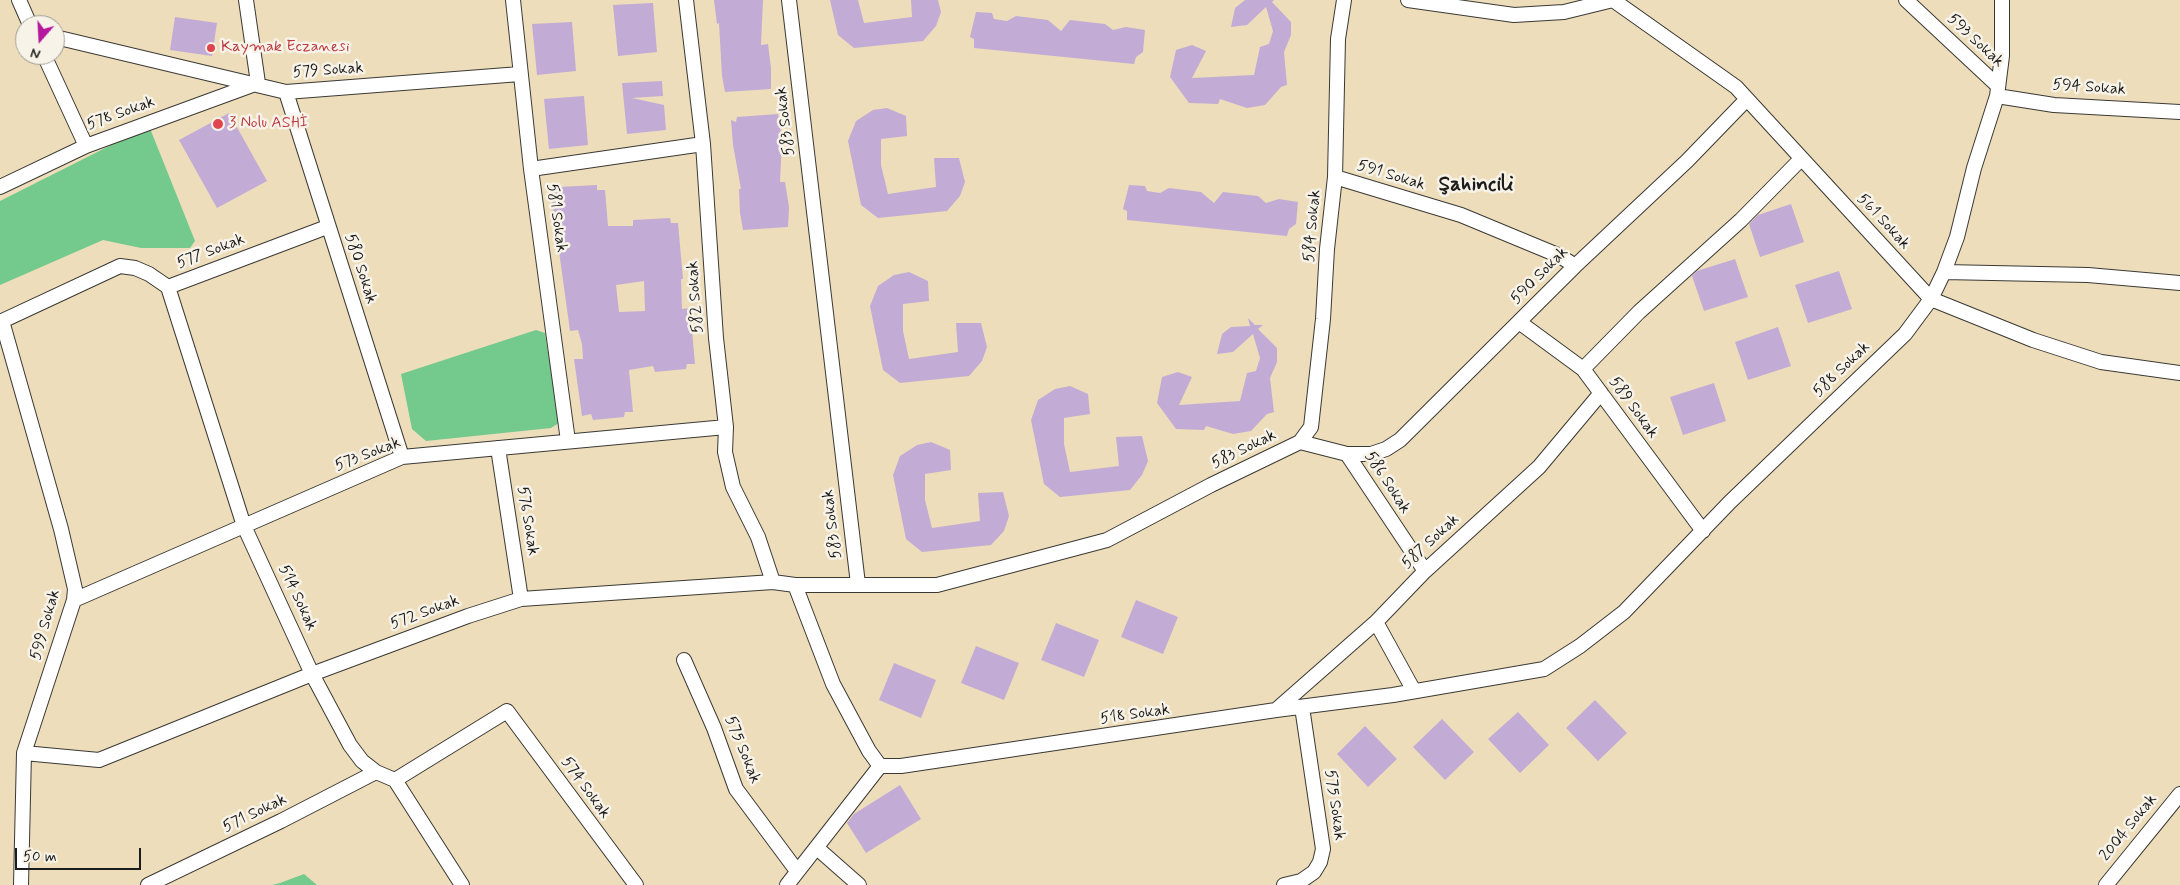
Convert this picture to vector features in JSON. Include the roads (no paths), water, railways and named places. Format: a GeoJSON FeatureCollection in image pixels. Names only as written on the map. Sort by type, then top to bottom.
{"type":"FeatureCollection","features":[{"type":"Feature","properties":{"kind":"street"},"geometry":{"type":"LineString","coordinates":[[18,0],[25,15]]}},
{"type":"Feature","properties":{"kind":"street"},"geometry":{"type":"LineString","coordinates":[[246,0],[258,84]]}},
{"type":"Feature","properties":{"kind":"street","name":"581 Sokak"},"geometry":{"type":"LineString","coordinates":[[512,0],[531,169],[568,441]]}},
{"type":"Feature","properties":{"kind":"street","name":"582 Sokak"},"geometry":{"type":"LineString","coordinates":[[686,0],[703,144],[716,338],[726,427],[725,452],[733,486],[758,537],[773,582]]}},
{"type":"Feature","properties":{"kind":"street","name":"583 Sokak"},"geometry":{"type":"LineString","coordinates":[[789,0],[858,584],[937,585],[1107,540],[1296,444]]}},
{"type":"Feature","properties":{"kind":"street","name":"584 Sokak"},"geometry":{"type":"LineString","coordinates":[[1296,444],[1311,427],[1323,319],[1327,249],[1335,178],[1338,39],[1344,0]]}},
{"type":"Feature","properties":{"kind":"street"},"geometry":{"type":"LineString","coordinates":[[1408,0],[1514,15],[1564,12],[1613,0]]}},
{"type":"Feature","properties":{"kind":"street","name":"561 Sokak"},"geometry":{"type":"LineString","coordinates":[[1613,0],[1736,87],[1931,299],[2033,340],[2102,362],[2180,373]]}},
{"type":"Feature","properties":{"kind":"street","name":"593 Sokak"},"geometry":{"type":"LineString","coordinates":[[1906,0],[1998,91]]}},
{"type":"Feature","properties":{"kind":"street","name":"588 Sokak"},"geometry":{"type":"LineString","coordinates":[[1544,669],[1580,646],[1624,612],[1730,502],[1905,334],[1931,299],[1944,272],[1957,237],[1974,168],[1998,91],[2002,56],[2002,0]]}},
{"type":"Feature","properties":{"kind":"street","name":"579 Sokak"},"geometry":{"type":"LineString","coordinates":[[65,39],[286,92],[520,74]]}},
{"type":"Feature","properties":{"kind":"street"},"geometry":{"type":"LineString","coordinates":[[49,65],[86,146]]}},
{"type":"Feature","properties":{"kind":"street","name":"578 Sokak"},"geometry":{"type":"LineString","coordinates":[[0,187],[86,146],[258,84]]}},
{"type":"Feature","properties":{"kind":"street","name":"594 Sokak"},"geometry":{"type":"LineString","coordinates":[[1998,91],[2054,105],[2180,112]]}},
{"type":"Feature","properties":{"kind":"street","name":"580 Sokak"},"geometry":{"type":"LineString","coordinates":[[286,92],[327,227],[402,458]]}},
{"type":"Feature","properties":{"kind":"street","name":"590 Sokak"},"geometry":{"type":"LineString","coordinates":[[1347,454],[1371,454],[1386,449],[1400,440],[1574,266],[1687,160],[1747,99]]}},
{"type":"Feature","properties":{"kind":"street"},"geometry":{"type":"LineString","coordinates":[[531,169],[703,144]]}},
{"type":"Feature","properties":{"kind":"street"},"geometry":{"type":"LineString","coordinates":[[1583,369],[1639,312],[1741,220],[1801,159]]}},
{"type":"Feature","properties":{"kind":"street","name":"591 Sokak"},"geometry":{"type":"LineString","coordinates":[[1335,178],[1461,215],[1560,256],[1574,266]]}},
{"type":"Feature","properties":{"kind":"street","name":"577 Sokak"},"geometry":{"type":"LineString","coordinates":[[1,322],[120,266],[135,268],[150,274],[168,287],[327,227]]}},
{"type":"Feature","properties":{"kind":"street"},"geometry":{"type":"LineString","coordinates":[[1944,272],[2088,275],[2180,283]]}},
{"type":"Feature","properties":{"kind":"street","name":"514 Sokak"},"geometry":{"type":"LineString","coordinates":[[168,287],[244,526],[312,674],[350,745],[362,761],[376,772],[395,780]]}},
{"type":"Feature","properties":{"kind":"street","name":"599 Sokak"},"geometry":{"type":"LineString","coordinates":[[1,322],[61,529],[74,582],[74,600],[24,754],[21,885]]}},
{"type":"Feature","properties":{"kind":"street","name":"589 Sokak"},"geometry":{"type":"LineString","coordinates":[[1519,322],[1583,369],[1637,445],[1676,493],[1703,531]]}},
{"type":"Feature","properties":{"kind":"street","name":"587 Sokak"},"geometry":{"type":"LineString","coordinates":[[1276,710],[1376,622],[1425,571],[1539,467],[1601,392]]}},
{"type":"Feature","properties":{"kind":"street","name":"573 Sokak"},"geometry":{"type":"LineString","coordinates":[[74,600],[402,458],[726,427]]}},
{"type":"Feature","properties":{"kind":"street","name":"586 Sokak"},"geometry":{"type":"LineString","coordinates":[[1296,444],[1347,454],[1425,571]]}},
{"type":"Feature","properties":{"kind":"street","name":"576 Sokak"},"geometry":{"type":"LineString","coordinates":[[498,448],[521,599]]}},
{"type":"Feature","properties":{"kind":"street","name":"572 Sokak"},"geometry":{"type":"LineString","coordinates":[[24,754],[99,760],[312,674],[468,616],[521,599],[773,582],[796,585],[858,584]]}},
{"type":"Feature","properties":{"kind":"street"},"geometry":{"type":"LineString","coordinates":[[787,885],[880,766],[869,750],[833,684],[796,585]]}},
{"type":"Feature","properties":{"kind":"street"},"geometry":{"type":"LineString","coordinates":[[1376,622],[1414,691]]}},
{"type":"Feature","properties":{"kind":"street","name":"575 Sokak"},"geometry":{"type":"LineString","coordinates":[[684,660],[714,728],[736,789],[797,871]]}},
{"type":"Feature","properties":{"kind":"street","name":"518 Sokak"},"geometry":{"type":"LineString","coordinates":[[880,766],[921,763],[1414,691],[1544,669]]}},
{"type":"Feature","properties":{"kind":"street","name":"575 Sokak"},"geometry":{"type":"LineString","coordinates":[[1284,885],[1301,881],[1314,872],[1320,862],[1323,849],[1302,707]]}},
{"type":"Feature","properties":{"kind":"street","name":"574 Sokak"},"geometry":{"type":"LineString","coordinates":[[395,780],[507,711],[636,885]]}},
{"type":"Feature","properties":{"kind":"street","name":"571 Sokak"},"geometry":{"type":"LineString","coordinates":[[148,885],[281,821],[376,772]]}},
{"type":"Feature","properties":{"kind":"street"},"geometry":{"type":"LineString","coordinates":[[395,780],[462,885]]}},
{"type":"Feature","properties":{"kind":"street","name":"2004 Sokak"},"geometry":{"type":"LineString","coordinates":[[2106,885],[2180,794]]}},
{"type":"Feature","properties":{"kind":"street"},"geometry":{"type":"LineString","coordinates":[[817,848],[859,885]]}},
{"type":"Feature","properties":{"kind":"place","name":"Kaymak Eczanesi"},"geometry":{"type":"Point","coordinates":[211,48]}},
{"type":"Feature","properties":{"kind":"place","name":"3 Nolu ASHİ"},"geometry":{"type":"Point","coordinates":[218,124]}},
{"type":"Feature","properties":{"kind":"district","name":"Şahincili"},"geometry":{"type":"Point","coordinates":[1476,186]}}]}
